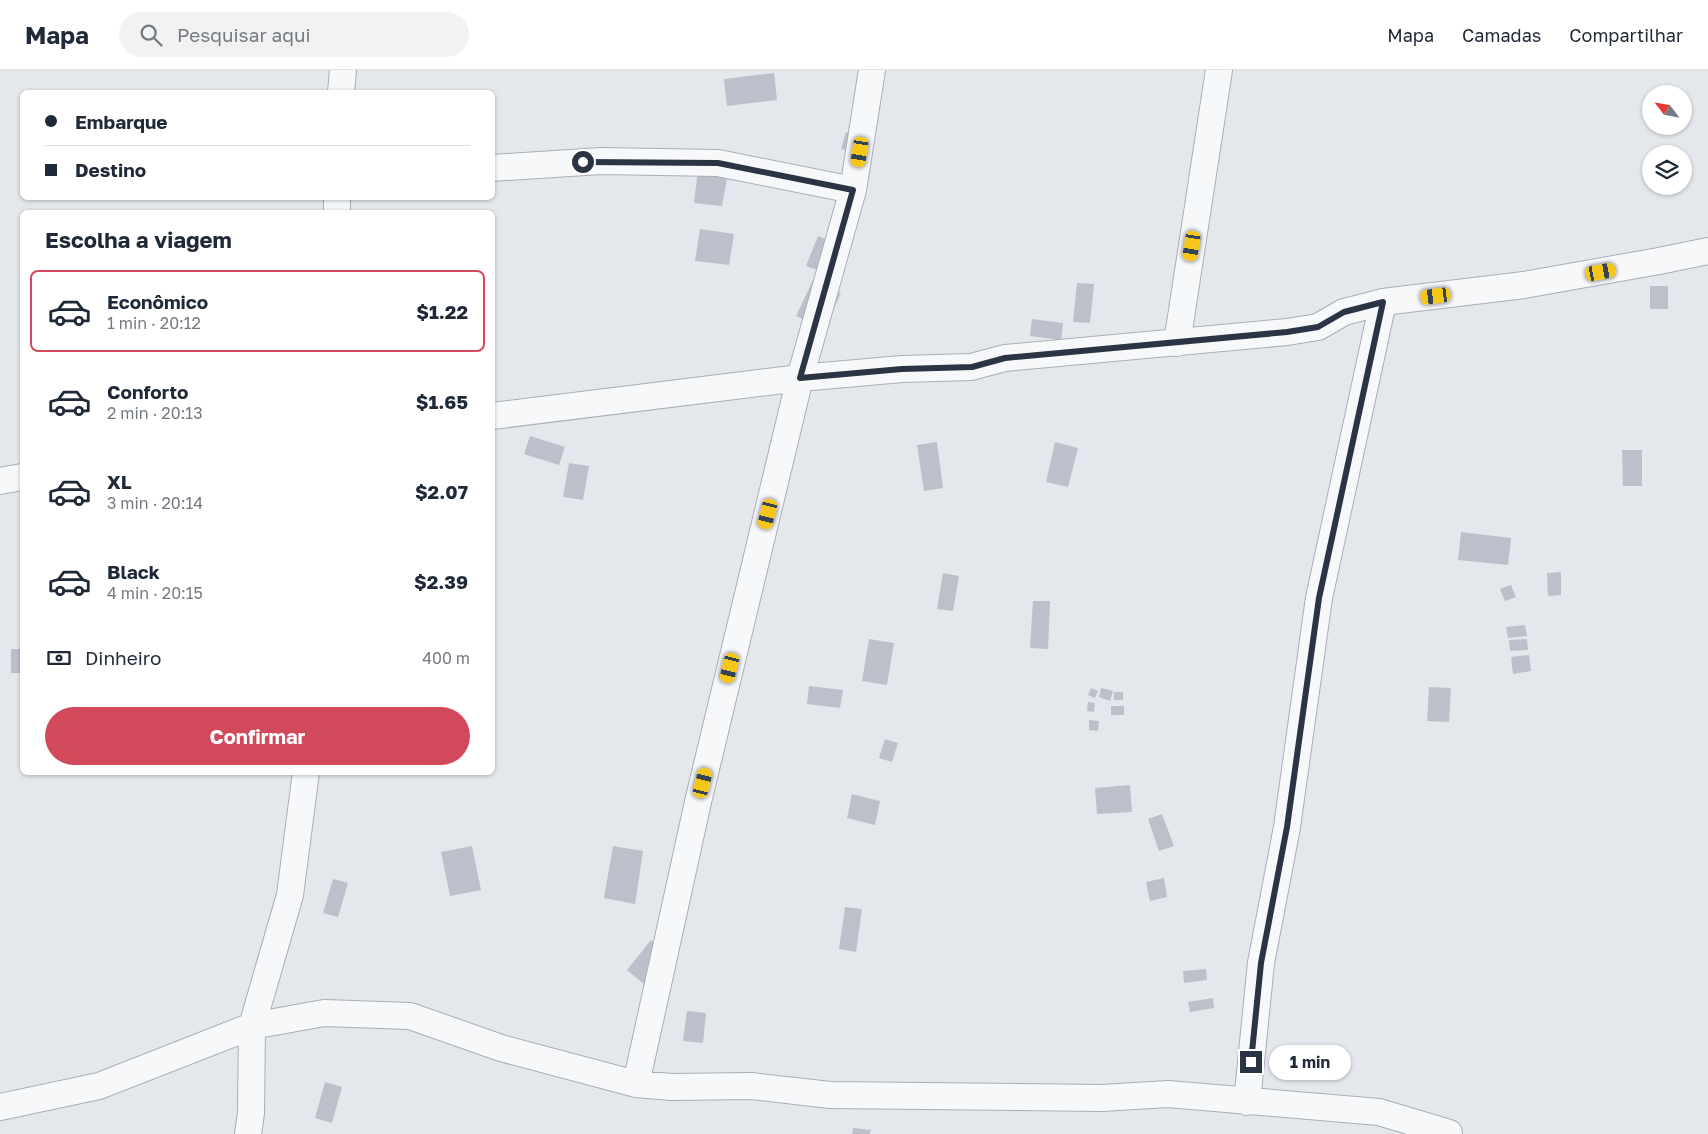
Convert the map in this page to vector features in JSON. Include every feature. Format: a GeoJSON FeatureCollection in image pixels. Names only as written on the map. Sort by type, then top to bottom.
{"type":"FeatureCollection","features":[{"type":"Feature","properties":{"kind":"street"},"geometry":{"type":"LineString","coordinates":[[341,90],[343,70]]}},
{"type":"Feature","properties":{"kind":"street"},"geometry":{"type":"LineString","coordinates":[[636,1084],[698,802],[800,378],[853,190],[872,70]]}},
{"type":"Feature","properties":{"kind":"street"},"geometry":{"type":"LineString","coordinates":[[1177,343],[1219,70]]}},
{"type":"Feature","properties":{"kind":"street"},"geometry":{"type":"LineString","coordinates":[[495,168],[602,161],[718,163],[853,190]]}},
{"type":"Feature","properties":{"kind":"street"},"geometry":{"type":"LineString","coordinates":[[495,416],[800,378],[902,369],[972,367],[1005,358],[1287,332],[1318,327],[1344,312],[1383,302],[1524,285],[1659,261],[1708,250]]}},
{"type":"Feature","properties":{"kind":"street"},"geometry":{"type":"LineString","coordinates":[[1247,1102],[1261,963],[1287,827],[1319,598],[1383,302]]}},
{"type":"Feature","properties":{"kind":"street"},"geometry":{"type":"LineString","coordinates":[[0,481],[20,477]]}},
{"type":"Feature","properties":{"kind":"street"},"geometry":{"type":"LineString","coordinates":[[248,1134],[251,1113],[252,1026],[290,895],[306,775]]}},
{"type":"Feature","properties":{"kind":"street"},"geometry":{"type":"LineString","coordinates":[[0,1106],[99,1086],[252,1026],[324,1013],[410,1016],[501,1048],[636,1084],[672,1087],[751,1086],[830,1095],[1102,1098],[1168,1094],[1379,1112],[1449,1133]]}},
{"type":"Feature","properties":{"kind":"building"},"geometry":{"type":"Polygon","coordinates":[[[774,73],[777,100],[727,106],[724,79],[774,73]]]}},
{"type":"Feature","properties":{"kind":"building"},"geometry":{"type":"Polygon","coordinates":[[[846,132],[872,140],[868,157],[841,149],[846,132]]]}},
{"type":"Feature","properties":{"kind":"building"},"geometry":{"type":"Polygon","coordinates":[[[698,169],[728,173],[722,206],[694,203],[698,169]]]}},
{"type":"Feature","properties":{"kind":"building"},"geometry":{"type":"Polygon","coordinates":[[[700,229],[734,234],[729,265],[695,261],[700,229]]]}},
{"type":"Feature","properties":{"kind":"building"},"geometry":{"type":"Polygon","coordinates":[[[818,236],[847,248],[836,277],[806,266],[818,236]]]}},
{"type":"Feature","properties":{"kind":"building"},"geometry":{"type":"Polygon","coordinates":[[[813,280],[841,293],[824,329],[796,316],[813,280]]]}},
{"type":"Feature","properties":{"kind":"building"},"geometry":{"type":"Polygon","coordinates":[[[1077,283],[1094,284],[1090,323],[1073,322],[1077,283]]]}},
{"type":"Feature","properties":{"kind":"building"},"geometry":{"type":"Polygon","coordinates":[[[1650,286],[1668,286],[1668,309],[1650,309],[1650,286]]]}},
{"type":"Feature","properties":{"kind":"building"},"geometry":{"type":"Polygon","coordinates":[[[1032,319],[1063,323],[1061,340],[1030,336],[1032,319]]]}},
{"type":"Feature","properties":{"kind":"building"},"geometry":{"type":"Polygon","coordinates":[[[530,436],[565,447],[559,465],[524,454],[530,436]]]}},
{"type":"Feature","properties":{"kind":"building"},"geometry":{"type":"Polygon","coordinates":[[[937,442],[943,488],[924,491],[917,445],[937,442]]]}},
{"type":"Feature","properties":{"kind":"building"},"geometry":{"type":"Polygon","coordinates":[[[1055,442],[1078,448],[1068,487],[1046,482],[1055,442]]]}},
{"type":"Feature","properties":{"kind":"building"},"geometry":{"type":"Polygon","coordinates":[[[1622,450],[1642,450],[1642,486],[1623,486],[1622,450]]]}},
{"type":"Feature","properties":{"kind":"building"},"geometry":{"type":"Polygon","coordinates":[[[569,463],[589,466],[583,500],[563,497],[569,463]]]}},
{"type":"Feature","properties":{"kind":"building"},"geometry":{"type":"Polygon","coordinates":[[[1461,532],[1511,538],[1508,565],[1458,560],[1461,532]]]}},
{"type":"Feature","properties":{"kind":"building"},"geometry":{"type":"Polygon","coordinates":[[[1561,572],[1561,595],[1548,596],[1547,573],[1561,572]]]}},
{"type":"Feature","properties":{"kind":"building"},"geometry":{"type":"Polygon","coordinates":[[[943,573],[959,576],[953,611],[937,609],[943,573]]]}},
{"type":"Feature","properties":{"kind":"building"},"geometry":{"type":"Polygon","coordinates":[[[1511,585],[1516,597],[1505,601],[1500,589],[1511,585]]]}},
{"type":"Feature","properties":{"kind":"building"},"geometry":{"type":"Polygon","coordinates":[[[1033,601],[1050,601],[1048,649],[1030,648],[1033,601]]]}},
{"type":"Feature","properties":{"kind":"building"},"geometry":{"type":"Polygon","coordinates":[[[1525,625],[1527,636],[1508,638],[1506,627],[1525,625]]]}},
{"type":"Feature","properties":{"kind":"building"},"geometry":{"type":"Polygon","coordinates":[[[869,639],[894,643],[887,685],[862,681],[869,639]]]}},
{"type":"Feature","properties":{"kind":"building"},"geometry":{"type":"Polygon","coordinates":[[[1527,639],[1528,650],[1510,651],[1509,640],[1527,639]]]}},
{"type":"Feature","properties":{"kind":"building"},"geometry":{"type":"Polygon","coordinates":[[[11,649],[20,649],[20,673],[11,673],[11,649]]]}},
{"type":"Feature","properties":{"kind":"building"},"geometry":{"type":"Polygon","coordinates":[[[1529,655],[1531,671],[1513,674],[1511,657],[1529,655]]]}},
{"type":"Feature","properties":{"kind":"building"},"geometry":{"type":"Polygon","coordinates":[[[809,686],[843,690],[840,708],[807,704],[809,686]]]}},
{"type":"Feature","properties":{"kind":"building"},"geometry":{"type":"Polygon","coordinates":[[[1429,687],[1451,688],[1449,722],[1427,721],[1429,687]]]}},
{"type":"Feature","properties":{"kind":"building"},"geometry":{"type":"Polygon","coordinates":[[[1091,688],[1098,691],[1095,698],[1088,695],[1091,688]]]}},
{"type":"Feature","properties":{"kind":"building"},"geometry":{"type":"Polygon","coordinates":[[[1101,688],[1113,691],[1110,701],[1099,697],[1101,688]]]}},
{"type":"Feature","properties":{"kind":"building"},"geometry":{"type":"Polygon","coordinates":[[[1114,692],[1123,692],[1123,700],[1114,700],[1114,692]]]}},
{"type":"Feature","properties":{"kind":"building"},"geometry":{"type":"Polygon","coordinates":[[[1088,702],[1095,703],[1094,712],[1087,711],[1088,702]]]}},
{"type":"Feature","properties":{"kind":"building"},"geometry":{"type":"Polygon","coordinates":[[[1111,706],[1124,706],[1124,715],[1111,715],[1111,706]]]}},
{"type":"Feature","properties":{"kind":"building"},"geometry":{"type":"Polygon","coordinates":[[[1089,720],[1099,721],[1098,731],[1089,730],[1089,720]]]}},
{"type":"Feature","properties":{"kind":"building"},"geometry":{"type":"Polygon","coordinates":[[[885,739],[898,743],[892,762],[879,758],[885,739]]]}},
{"type":"Feature","properties":{"kind":"building"},"geometry":{"type":"Polygon","coordinates":[[[1130,785],[1132,812],[1097,814],[1095,788],[1130,785]]]}},
{"type":"Feature","properties":{"kind":"building"},"geometry":{"type":"Polygon","coordinates":[[[852,794],[880,801],[875,825],[847,818],[852,794]]]}},
{"type":"Feature","properties":{"kind":"building"},"geometry":{"type":"Polygon","coordinates":[[[1162,814],[1174,846],[1159,851],[1148,819],[1162,814]]]}},
{"type":"Feature","properties":{"kind":"building"},"geometry":{"type":"Polygon","coordinates":[[[472,846],[481,890],[450,896],[441,852],[472,846]]]}},
{"type":"Feature","properties":{"kind":"building"},"geometry":{"type":"Polygon","coordinates":[[[613,846],[643,851],[635,904],[604,898],[613,846]]]}},
{"type":"Feature","properties":{"kind":"building"},"geometry":{"type":"Polygon","coordinates":[[[1164,878],[1167,897],[1150,901],[1146,882],[1164,878]]]}},
{"type":"Feature","properties":{"kind":"building"},"geometry":{"type":"Polygon","coordinates":[[[333,879],[348,883],[338,917],[323,913],[333,879]]]}},
{"type":"Feature","properties":{"kind":"building"},"geometry":{"type":"Polygon","coordinates":[[[845,907],[862,909],[856,952],[839,949],[845,907]]]}},
{"type":"Feature","properties":{"kind":"building"},"geometry":{"type":"Polygon","coordinates":[[[651,940],[674,960],[650,989],[627,970],[651,940]]]}},
{"type":"Feature","properties":{"kind":"building"},"geometry":{"type":"Polygon","coordinates":[[[1206,969],[1207,980],[1184,983],[1183,971],[1206,969]]]}},
{"type":"Feature","properties":{"kind":"building"},"geometry":{"type":"Polygon","coordinates":[[[1213,998],[1214,1008],[1190,1012],[1188,1002],[1213,998]]]}},
{"type":"Feature","properties":{"kind":"building"},"geometry":{"type":"Polygon","coordinates":[[[687,1011],[706,1013],[703,1043],[683,1041],[687,1011]]]}},
{"type":"Feature","properties":{"kind":"building"},"geometry":{"type":"Polygon","coordinates":[[[325,1082],[342,1087],[332,1123],[315,1118],[325,1082]]]}},
{"type":"Feature","properties":{"kind":"building"},"geometry":{"type":"Polygon","coordinates":[[[853,1128],[871,1130],[870,1134],[852,1134],[853,1128]]]}},
{"type":"Feature","properties":{"kind":"route"},"geometry":{"type":"LineString","coordinates":[[583,162],[718,163],[853,190],[800,378],[902,369],[972,367],[1005,358],[1287,332],[1318,327],[1344,312],[1383,302],[1319,598],[1287,827],[1261,963],[1251,1062]]}}]}
